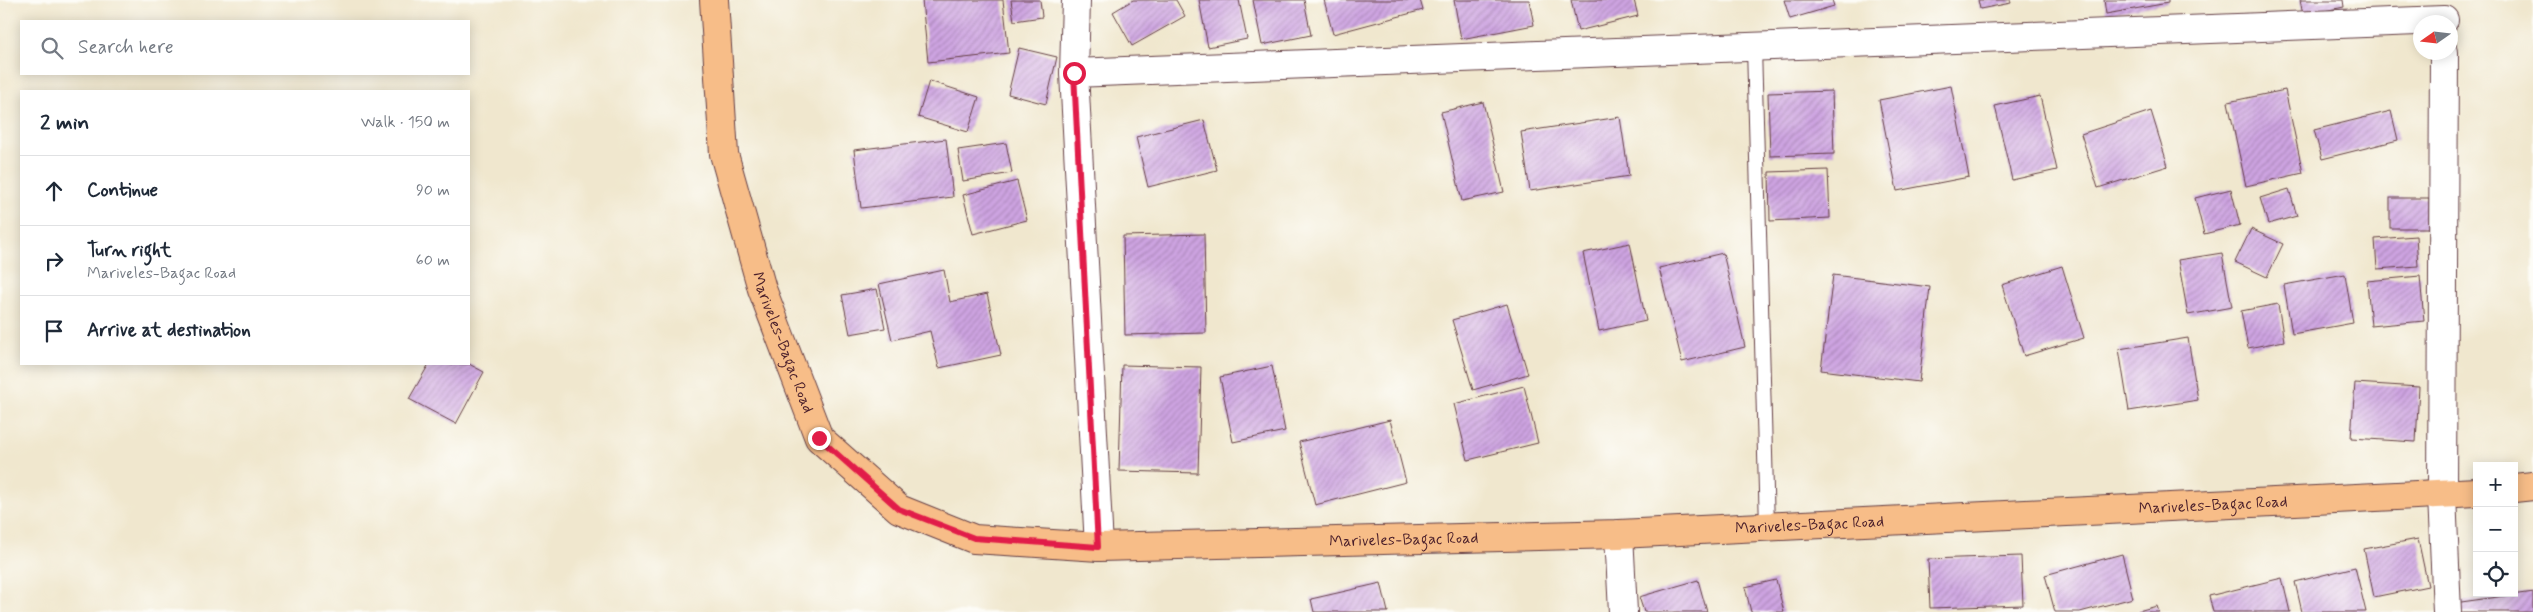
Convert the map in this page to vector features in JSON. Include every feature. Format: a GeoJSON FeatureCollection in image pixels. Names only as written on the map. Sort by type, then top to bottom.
{"type":"FeatureCollection","features":[{"type":"Feature","properties":{"kind":"main road","name":"Mariveles-Bagac Road"},"geometry":{"type":"LineString","coordinates":[[714,0],[724,154],[762,289],[819,438],[899,509],[974,538],[1098,547],[1619,534],[2473,492]]}},
{"type":"Feature","properties":{"kind":"main road"},"geometry":{"type":"LineString","coordinates":[[2518,488],[2533,486]]}},
{"type":"Feature","properties":{"kind":"street"},"geometry":{"type":"LineString","coordinates":[[1076,0],[1074,73],[1098,547]]}},
{"type":"Feature","properties":{"kind":"street"},"geometry":{"type":"LineString","coordinates":[[1074,73],[1754,46],[2444,14]]}},
{"type":"Feature","properties":{"kind":"street"},"geometry":{"type":"LineString","coordinates":[[2444,60],[2442,495],[2448,612]]}},
{"type":"Feature","properties":{"kind":"street"},"geometry":{"type":"LineString","coordinates":[[1619,534],[1622,612]]}},
{"type":"Feature","properties":{"kind":"lane"},"geometry":{"type":"LineString","coordinates":[[1754,46],[1768,527]]}},
{"type":"Feature","properties":{"kind":"building"},"geometry":{"type":"Polygon","coordinates":[[[922,0],[1003,0],[1009,53],[928,62],[922,0]]]}},
{"type":"Feature","properties":{"kind":"building"},"geometry":{"type":"Polygon","coordinates":[[[1011,0],[1040,0],[1042,17],[1014,21],[1011,0]]]}},
{"type":"Feature","properties":{"kind":"building"},"geometry":{"type":"Polygon","coordinates":[[[1133,0],[1176,0],[1185,16],[1132,46],[1113,12],[1133,0]]]}},
{"type":"Feature","properties":{"kind":"building"},"geometry":{"type":"Polygon","coordinates":[[[1199,0],[1239,0],[1247,39],[1208,47],[1199,0]]]}},
{"type":"Feature","properties":{"kind":"building"},"geometry":{"type":"Polygon","coordinates":[[[1253,0],[1304,0],[1311,35],[1262,45],[1253,0]]]}},
{"type":"Feature","properties":{"kind":"building"},"geometry":{"type":"Polygon","coordinates":[[[1324,0],[1420,0],[1423,10],[1333,34],[1324,0]]]}},
{"type":"Feature","properties":{"kind":"building"},"geometry":{"type":"Polygon","coordinates":[[[1454,0],[1529,0],[1534,25],[1461,39],[1454,0]]]}},
{"type":"Feature","properties":{"kind":"building"},"geometry":{"type":"Polygon","coordinates":[[[1571,0],[1634,0],[1638,16],[1578,31],[1571,0]]]}},
{"type":"Feature","properties":{"kind":"building"},"geometry":{"type":"Polygon","coordinates":[[[1784,0],[1832,0],[1834,6],[1790,19],[1784,0]]]}},
{"type":"Feature","properties":{"kind":"building"},"geometry":{"type":"Polygon","coordinates":[[[1978,0],[2010,0],[2011,3],[1980,9],[1978,0]]]}},
{"type":"Feature","properties":{"kind":"building"},"geometry":{"type":"Polygon","coordinates":[[[2104,0],[2168,0],[2168,3],[2106,14],[2104,0]]]}},
{"type":"Feature","properties":{"kind":"building"},"geometry":{"type":"Polygon","coordinates":[[[2300,0],[2343,0],[2344,7],[2303,15],[2300,0]]]}},
{"type":"Feature","properties":{"kind":"building"},"geometry":{"type":"Polygon","coordinates":[[[1019,48],[1057,57],[1046,104],[1008,94],[1019,48]]]}},
{"type":"Feature","properties":{"kind":"building"},"geometry":{"type":"Polygon","coordinates":[[[929,81],[979,97],[968,132],[918,117],[929,81]]]}},
{"type":"Feature","properties":{"kind":"building"},"geometry":{"type":"Polygon","coordinates":[[[1951,86],[1969,177],[1897,191],[1879,100],[1951,86]]]}},
{"type":"Feature","properties":{"kind":"building"},"geometry":{"type":"Polygon","coordinates":[[[2285,90],[2303,173],[2246,186],[2228,102],[2285,90]]]}},
{"type":"Feature","properties":{"kind":"building"},"geometry":{"type":"Polygon","coordinates":[[[1832,91],[1834,154],[1770,156],[1768,93],[1832,91]]]}},
{"type":"Feature","properties":{"kind":"building"},"geometry":{"type":"Polygon","coordinates":[[[2040,96],[2057,170],[2012,180],[1995,106],[2040,96]]]}},
{"type":"Feature","properties":{"kind":"building"},"geometry":{"type":"Polygon","coordinates":[[[1483,102],[1504,192],[1462,201],[1441,112],[1483,102]]]}},
{"type":"Feature","properties":{"kind":"building"},"geometry":{"type":"Polygon","coordinates":[[[2151,111],[2168,166],[2098,188],[2081,134],[2151,111]]]}},
{"type":"Feature","properties":{"kind":"building"},"geometry":{"type":"Polygon","coordinates":[[[2391,111],[2398,140],[2322,159],[2314,130],[2391,111]]]}},
{"type":"Feature","properties":{"kind":"building"},"geometry":{"type":"Polygon","coordinates":[[[1620,117],[1629,176],[1530,191],[1521,132],[1620,117]]]}},
{"type":"Feature","properties":{"kind":"building"},"geometry":{"type":"Polygon","coordinates":[[[1204,120],[1217,170],[1148,187],[1136,137],[1204,120]]]}},
{"type":"Feature","properties":{"kind":"building"},"geometry":{"type":"Polygon","coordinates":[[[946,139],[953,197],[861,208],[854,150],[946,139]]]}},
{"type":"Feature","properties":{"kind":"building"},"geometry":{"type":"Polygon","coordinates":[[[1006,143],[1012,173],[963,181],[958,150],[1006,143]]]}},
{"type":"Feature","properties":{"kind":"building"},"geometry":{"type":"Polygon","coordinates":[[[1828,170],[1830,218],[1770,221],[1769,172],[1828,170]]]}},
{"type":"Feature","properties":{"kind":"building"},"geometry":{"type":"Polygon","coordinates":[[[1017,181],[1027,220],[973,234],[963,195],[1017,181]]]}},
{"type":"Feature","properties":{"kind":"building"},"geometry":{"type":"Polygon","coordinates":[[[2231,189],[2240,225],[2204,234],[2195,198],[2231,189]]]}},
{"type":"Feature","properties":{"kind":"building"},"geometry":{"type":"Polygon","coordinates":[[[2289,189],[2297,216],[2268,224],[2260,198],[2289,189]]]}},
{"type":"Feature","properties":{"kind":"building"},"geometry":{"type":"Polygon","coordinates":[[[2390,198],[2429,198],[2429,228],[2390,228],[2390,198]]]}},
{"type":"Feature","properties":{"kind":"building"},"geometry":{"type":"Polygon","coordinates":[[[2251,229],[2283,244],[2267,277],[2235,262],[2251,229]]]}},
{"type":"Feature","properties":{"kind":"building"},"geometry":{"type":"Polygon","coordinates":[[[1204,234],[1206,333],[1125,335],[1123,236],[1204,234]]]}},
{"type":"Feature","properties":{"kind":"building"},"geometry":{"type":"Polygon","coordinates":[[[2416,236],[2418,266],[2377,269],[2375,239],[2416,236]]]}},
{"type":"Feature","properties":{"kind":"building"},"geometry":{"type":"Polygon","coordinates":[[[1630,243],[1646,321],[1599,331],[1583,253],[1630,243]]]}},
{"type":"Feature","properties":{"kind":"building"},"geometry":{"type":"Polygon","coordinates":[[[1723,253],[1745,347],[1682,362],[1659,268],[1723,253]]]}},
{"type":"Feature","properties":{"kind":"building"},"geometry":{"type":"Polygon","coordinates":[[[2222,253],[2232,307],[2188,315],[2178,260],[2222,253]]]}},
{"type":"Feature","properties":{"kind":"building"},"geometry":{"type":"Polygon","coordinates":[[[2062,266],[2084,338],[2024,356],[2002,285],[2062,266]]]}},
{"type":"Feature","properties":{"kind":"building"},"geometry":{"type":"Polygon","coordinates":[[[944,270],[950,302],[987,294],[1001,355],[939,368],[930,331],[892,340],[879,284],[944,270]]]}},
{"type":"Feature","properties":{"kind":"building"},"geometry":{"type":"Polygon","coordinates":[[[2345,274],[2353,323],[2292,334],[2284,285],[2345,274]]]}},
{"type":"Feature","properties":{"kind":"building"},"geometry":{"type":"Polygon","coordinates":[[[1833,275],[1930,287],[1919,382],[1821,370],[1833,275]]]}},
{"type":"Feature","properties":{"kind":"building"},"geometry":{"type":"Polygon","coordinates":[[[2420,276],[2424,321],[2371,326],[2367,281],[2420,276]]]}},
{"type":"Feature","properties":{"kind":"building"},"geometry":{"type":"Polygon","coordinates":[[[877,289],[885,328],[850,334],[842,295],[877,289]]]}},
{"type":"Feature","properties":{"kind":"building"},"geometry":{"type":"Polygon","coordinates":[[[1507,304],[1528,374],[1473,390],[1452,320],[1507,304]]]}},
{"type":"Feature","properties":{"kind":"building"},"geometry":{"type":"Polygon","coordinates":[[[2278,304],[2284,341],[2248,348],[2241,311],[2278,304]]]}},
{"type":"Feature","properties":{"kind":"building"},"geometry":{"type":"Polygon","coordinates":[[[2188,338],[2198,400],[2129,411],[2119,349],[2188,338]]]}},
{"type":"Feature","properties":{"kind":"building"},"geometry":{"type":"Polygon","coordinates":[[[428,365],[470,365],[484,372],[456,424],[409,399],[428,365]]]}},
{"type":"Feature","properties":{"kind":"building"},"geometry":{"type":"Polygon","coordinates":[[[1122,365],[1201,367],[1198,473],[1119,471],[1122,365]]]}},
{"type":"Feature","properties":{"kind":"building"},"geometry":{"type":"Polygon","coordinates":[[[1272,366],[1285,431],[1233,442],[1220,377],[1272,366]]]}},
{"type":"Feature","properties":{"kind":"building"},"geometry":{"type":"Polygon","coordinates":[[[2355,383],[2419,387],[2416,442],[2351,438],[2355,383]]]}},
{"type":"Feature","properties":{"kind":"building"},"geometry":{"type":"Polygon","coordinates":[[[1524,386],[1538,443],[1468,460],[1454,404],[1524,386]]]}},
{"type":"Feature","properties":{"kind":"building"},"geometry":{"type":"Polygon","coordinates":[[[1390,420],[1406,482],[1315,505],[1299,442],[1390,420]]]}},
{"type":"Feature","properties":{"kind":"building"},"geometry":{"type":"Polygon","coordinates":[[[2418,539],[2428,586],[2374,597],[2364,549],[2418,539]]]}},
{"type":"Feature","properties":{"kind":"building"},"geometry":{"type":"Polygon","coordinates":[[[2122,554],[2133,598],[2080,612],[2055,612],[2045,575],[2122,554]]]}},
{"type":"Feature","properties":{"kind":"building"},"geometry":{"type":"Polygon","coordinates":[[[2021,556],[2023,605],[1930,608],[1928,559],[2021,556]]]}},
{"type":"Feature","properties":{"kind":"building"},"geometry":{"type":"Polygon","coordinates":[[[2355,567],[2366,612],[2302,612],[2295,582],[2355,567]]]}},
{"type":"Feature","properties":{"kind":"building"},"geometry":{"type":"Polygon","coordinates":[[[2282,578],[2290,612],[2213,612],[2209,596],[2282,578]]]}},
{"type":"Feature","properties":{"kind":"building"},"geometry":{"type":"Polygon","coordinates":[[[1698,580],[1707,612],[1644,612],[1639,597],[1698,580]]]}},
{"type":"Feature","properties":{"kind":"building"},"geometry":{"type":"Polygon","coordinates":[[[1776,580],[1784,612],[1751,612],[1745,587],[1776,580]]]}},
{"type":"Feature","properties":{"kind":"building"},"geometry":{"type":"Polygon","coordinates":[[[1381,583],[1388,612],[1314,612],[1311,599],[1381,583]]]}},
{"type":"Feature","properties":{"kind":"building"},"geometry":{"type":"Polygon","coordinates":[[[2533,592],[2533,612],[2455,612],[2454,603],[2497,597],[2518,597],[2518,594],[2533,592]]]}},
{"type":"Feature","properties":{"kind":"building"},"geometry":{"type":"Polygon","coordinates":[[[2157,606],[2159,612],[2138,612],[2138,611],[2157,606]]]}},
{"type":"Feature","properties":{"kind":"route"},"geometry":{"type":"LineString","coordinates":[[819,438],[899,509],[974,538],[1098,547],[1074,73]]}}]}
